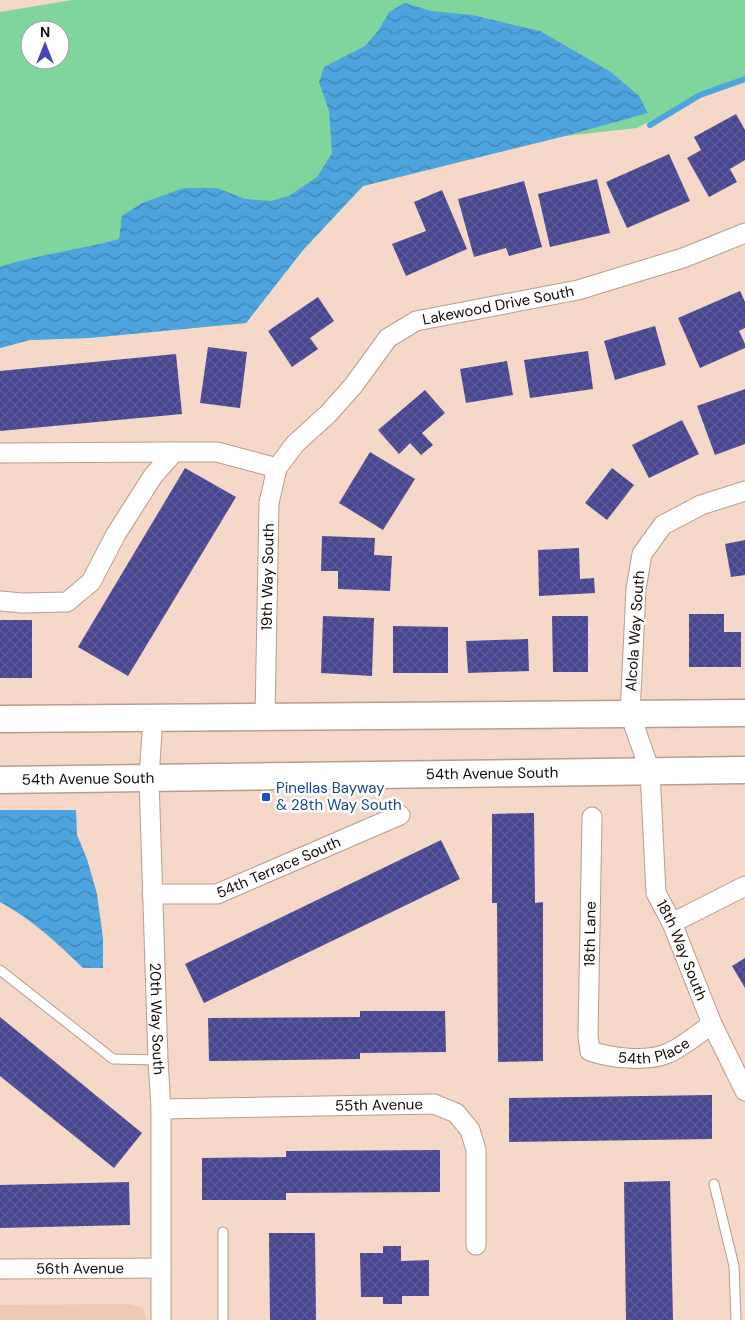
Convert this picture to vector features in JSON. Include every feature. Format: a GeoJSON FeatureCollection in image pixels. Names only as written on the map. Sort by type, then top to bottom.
{"type":"FeatureCollection","features":[{"type":"Feature","properties":{"kind":"main road"},"geometry":{"type":"LineString","coordinates":[[0,719],[745,713]]}},
{"type":"Feature","properties":{"kind":"main road","name":"54th Avenue South"},"geometry":{"type":"LineString","coordinates":[[0,780],[745,770]]}},
{"type":"Feature","properties":{"kind":"street","name":"Lakewood Drive South"},"geometry":{"type":"LineString","coordinates":[[295,444],[328,414],[353,386],[388,338],[416,321],[578,290],[683,258],[745,232]]}},
{"type":"Feature","properties":{"kind":"street","name":"19th Way South"},"geometry":{"type":"LineString","coordinates":[[265,717],[268,503],[277,468],[295,444]]}},
{"type":"Feature","properties":{"kind":"street"},"geometry":{"type":"LineString","coordinates":[[0,601],[22,603],[67,602],[92,582],[121,526],[153,476],[174,452]]}},
{"type":"Feature","properties":{"kind":"street"},"geometry":{"type":"LineString","coordinates":[[0,453],[217,452],[277,468]]}},
{"type":"Feature","properties":{"kind":"street","name":"Alcola Way South"},"geometry":{"type":"LineString","coordinates":[[630,714],[636,589],[642,554],[663,525],[701,505],[745,491]]}},
{"type":"Feature","properties":{"kind":"street","name":"18th Way South"},"geometry":{"type":"LineString","coordinates":[[630,714],[650,772],[656,893],[672,923],[712,1024],[745,1091]]}},
{"type":"Feature","properties":{"kind":"street","name":"20th Way South"},"geometry":{"type":"LineString","coordinates":[[153,717],[149,778],[161,1109],[161,1320]]}},
{"type":"Feature","properties":{"kind":"street","name":"54th Terrace South"},"geometry":{"type":"LineString","coordinates":[[152,894],[217,894],[400,815]]}},
{"type":"Feature","properties":{"kind":"street","name":"18th Lane"},"geometry":{"type":"LineString","coordinates":[[590,1052],[588,1036],[592,817]]}},
{"type":"Feature","properties":{"kind":"street"},"geometry":{"type":"LineString","coordinates":[[672,923],[745,886]]}},
{"type":"Feature","properties":{"kind":"street","name":"54th Place"},"geometry":{"type":"LineString","coordinates":[[590,1052],[618,1057],[646,1057],[666,1054],[712,1024]]}},
{"type":"Feature","properties":{"kind":"street","name":"55th Avenue"},"geometry":{"type":"LineString","coordinates":[[161,1109],[434,1104],[456,1113],[470,1130],[476,1150],[476,1245]]}},
{"type":"Feature","properties":{"kind":"street","name":"56th Avenue"},"geometry":{"type":"LineString","coordinates":[[0,1269],[161,1268]]}},
{"type":"Feature","properties":{"kind":"lane"},"geometry":{"type":"LineString","coordinates":[[0,970],[113,1059],[158,1060]]}},
{"type":"Feature","properties":{"kind":"lane"},"geometry":{"type":"LineString","coordinates":[[714,1184],[734,1266],[736,1320]]}},
{"type":"Feature","properties":{"kind":"lane"},"geometry":{"type":"LineString","coordinates":[[223,1232],[223,1320]]}},
{"type":"Feature","properties":{"kind":"shaded area"},"geometry":{"type":"Polygon","coordinates":[[[128,1304],[143,1308],[146,1320],[0,1320],[0,1305],[128,1304]]]}},
{"type":"Feature","properties":{"kind":"green space"},"geometry":{"type":"Polygon","coordinates":[[[72,0],[745,0],[745,79],[700,95],[637,128],[565,136],[363,186],[303,250],[246,323],[89,338],[30,340],[0,348],[0,12],[72,0]]]}},
{"type":"Feature","properties":{"kind":"water"},"geometry":{"type":"Polygon","coordinates":[[[405,3],[431,11],[472,15],[540,31],[611,72],[639,96],[648,113],[565,136],[363,186],[303,250],[246,323],[89,338],[30,340],[0,348],[0,267],[119,239],[122,216],[142,203],[184,188],[217,188],[245,199],[271,201],[289,196],[317,177],[332,153],[329,111],[319,82],[324,67],[365,46],[378,31],[389,12],[405,3]]]}},
{"type":"Feature","properties":{"kind":"water"},"geometry":{"type":"Polygon","coordinates":[[[0,810],[76,810],[77,835],[87,859],[97,894],[103,938],[103,968],[83,968],[34,924],[0,902],[0,810]]]}},
{"type":"Feature","properties":{"kind":"building"},"geometry":{"type":"Polygon","coordinates":[[[736,114],[745,130],[745,160],[730,169],[737,182],[709,197],[687,158],[701,150],[694,137],[736,114]]]}},
{"type":"Feature","properties":{"kind":"building"},"geometry":{"type":"Polygon","coordinates":[[[669,154],[690,201],[627,228],[606,182],[669,154]]]}},
{"type":"Feature","properties":{"kind":"building"},"geometry":{"type":"Polygon","coordinates":[[[597,179],[610,233],[550,247],[538,194],[597,179]]]}},
{"type":"Feature","properties":{"kind":"building"},"geometry":{"type":"Polygon","coordinates":[[[524,181],[542,247],[509,256],[506,248],[474,257],[458,199],[524,181]]]}},
{"type":"Feature","properties":{"kind":"building"},"geometry":{"type":"Polygon","coordinates":[[[442,190],[467,249],[406,276],[392,244],[426,231],[414,202],[442,190]]]}},
{"type":"Feature","properties":{"kind":"building"},"geometry":{"type":"Polygon","coordinates":[[[740,291],[745,302],[745,328],[739,331],[745,348],[700,368],[678,318],[740,291]]]}},
{"type":"Feature","properties":{"kind":"building"},"geometry":{"type":"Polygon","coordinates":[[[318,297],[334,321],[310,338],[318,349],[292,367],[268,331],[318,297]]]}},
{"type":"Feature","properties":{"kind":"building"},"geometry":{"type":"Polygon","coordinates":[[[655,326],[666,365],[615,380],[604,341],[655,326]]]}},
{"type":"Feature","properties":{"kind":"building"},"geometry":{"type":"Polygon","coordinates":[[[208,347],[247,352],[240,408],[200,403],[208,347]]]}},
{"type":"Feature","properties":{"kind":"building"},"geometry":{"type":"Polygon","coordinates":[[[588,351],[593,389],[530,398],[524,360],[588,351]]]}},
{"type":"Feature","properties":{"kind":"building"},"geometry":{"type":"Polygon","coordinates":[[[176,354],[182,414],[0,431],[0,371],[176,354]]]}},
{"type":"Feature","properties":{"kind":"building"},"geometry":{"type":"Polygon","coordinates":[[[507,361],[513,395],[466,403],[460,369],[507,361]]]}},
{"type":"Feature","properties":{"kind":"building"},"geometry":{"type":"Polygon","coordinates":[[[745,389],[745,444],[715,455],[697,406],[745,389]]]}},
{"type":"Feature","properties":{"kind":"building"},"geometry":{"type":"Polygon","coordinates":[[[425,390],[445,413],[422,433],[433,445],[421,455],[410,443],[399,454],[378,430],[425,390]]]}},
{"type":"Feature","properties":{"kind":"building"},"geometry":{"type":"Polygon","coordinates":[[[682,420],[699,454],[649,478],[632,445],[682,420]]]}},
{"type":"Feature","properties":{"kind":"building"},"geometry":{"type":"Polygon","coordinates":[[[370,452],[415,479],[383,530],[339,503],[370,452]]]}},
{"type":"Feature","properties":{"kind":"building"},"geometry":{"type":"Polygon","coordinates":[[[185,468],[236,497],[128,676],[78,647],[185,468]]]}},
{"type":"Feature","properties":{"kind":"building"},"geometry":{"type":"Polygon","coordinates":[[[612,468],[634,485],[607,520],[585,503],[612,468]]]}},
{"type":"Feature","properties":{"kind":"building"},"geometry":{"type":"Polygon","coordinates":[[[322,536],[375,538],[374,555],[392,556],[390,591],[338,589],[338,571],[321,571],[322,536]]]}},
{"type":"Feature","properties":{"kind":"building"},"geometry":{"type":"Polygon","coordinates":[[[745,540],[745,575],[731,577],[725,544],[745,540]]]}},
{"type":"Feature","properties":{"kind":"building"},"geometry":{"type":"Polygon","coordinates":[[[579,548],[580,579],[594,578],[595,593],[539,596],[538,550],[579,548]]]}},
{"type":"Feature","properties":{"kind":"building"},"geometry":{"type":"Polygon","coordinates":[[[689,614],[724,614],[724,632],[741,632],[741,667],[689,667],[689,614]]]}},
{"type":"Feature","properties":{"kind":"building"},"geometry":{"type":"Polygon","coordinates":[[[323,616],[374,618],[372,676],[321,673],[323,616]]]}},
{"type":"Feature","properties":{"kind":"building"},"geometry":{"type":"Polygon","coordinates":[[[552,616],[588,616],[588,672],[553,672],[552,616]]]}},
{"type":"Feature","properties":{"kind":"building"},"geometry":{"type":"Polygon","coordinates":[[[0,620],[32,620],[32,678],[0,678],[0,620]]]}},
{"type":"Feature","properties":{"kind":"building"},"geometry":{"type":"Polygon","coordinates":[[[393,626],[448,627],[448,673],[393,673],[393,626]]]}},
{"type":"Feature","properties":{"kind":"building"},"geometry":{"type":"Polygon","coordinates":[[[528,639],[529,671],[468,673],[466,641],[528,639]]]}},
{"type":"Feature","properties":{"kind":"building"},"geometry":{"type":"Polygon","coordinates":[[[534,813],[535,903],[543,902],[543,1061],[498,1062],[497,903],[492,903],[492,814],[534,813]]]}},
{"type":"Feature","properties":{"kind":"building"},"geometry":{"type":"Polygon","coordinates":[[[441,840],[460,879],[204,1003],[185,964],[441,840]]]}},
{"type":"Feature","properties":{"kind":"building"},"geometry":{"type":"Polygon","coordinates":[[[745,958],[745,988],[732,966],[745,958]]]}},
{"type":"Feature","properties":{"kind":"building"},"geometry":{"type":"Polygon","coordinates":[[[360,1011],[445,1011],[446,1052],[360,1053],[360,1059],[209,1061],[208,1018],[360,1017],[360,1011]]]}},
{"type":"Feature","properties":{"kind":"building"},"geometry":{"type":"Polygon","coordinates":[[[0,1017],[142,1133],[114,1168],[0,1076],[0,1017]]]}},
{"type":"Feature","properties":{"kind":"building"},"geometry":{"type":"Polygon","coordinates":[[[712,1095],[712,1139],[509,1142],[509,1098],[712,1095]]]}},
{"type":"Feature","properties":{"kind":"building"},"geometry":{"type":"Polygon","coordinates":[[[440,1150],[440,1192],[286,1193],[286,1200],[202,1200],[202,1158],[286,1157],[286,1151],[440,1150]]]}},
{"type":"Feature","properties":{"kind":"building"},"geometry":{"type":"Polygon","coordinates":[[[670,1181],[673,1320],[626,1320],[624,1182],[670,1181]]]}},
{"type":"Feature","properties":{"kind":"building"},"geometry":{"type":"Polygon","coordinates":[[[129,1182],[130,1225],[0,1228],[0,1185],[129,1182]]]}},
{"type":"Feature","properties":{"kind":"building"},"geometry":{"type":"Polygon","coordinates":[[[269,1233],[315,1233],[316,1320],[270,1320],[269,1233]]]}},
{"type":"Feature","properties":{"kind":"building"},"geometry":{"type":"Polygon","coordinates":[[[383,1246],[401,1246],[401,1261],[429,1260],[429,1296],[402,1296],[402,1304],[383,1304],[383,1297],[361,1297],[360,1253],[383,1253],[383,1246]]]}},
{"type":"Feature","properties":{"kind":"waterway"},"geometry":{"type":"LineString","coordinates":[[650,125],[700,95],[745,79]]}},
{"type":"Feature","properties":{"kind":"place","name":"Pinellas Bayway & 28th Way South"},"geometry":{"type":"Point","coordinates":[266,797]}}]}
